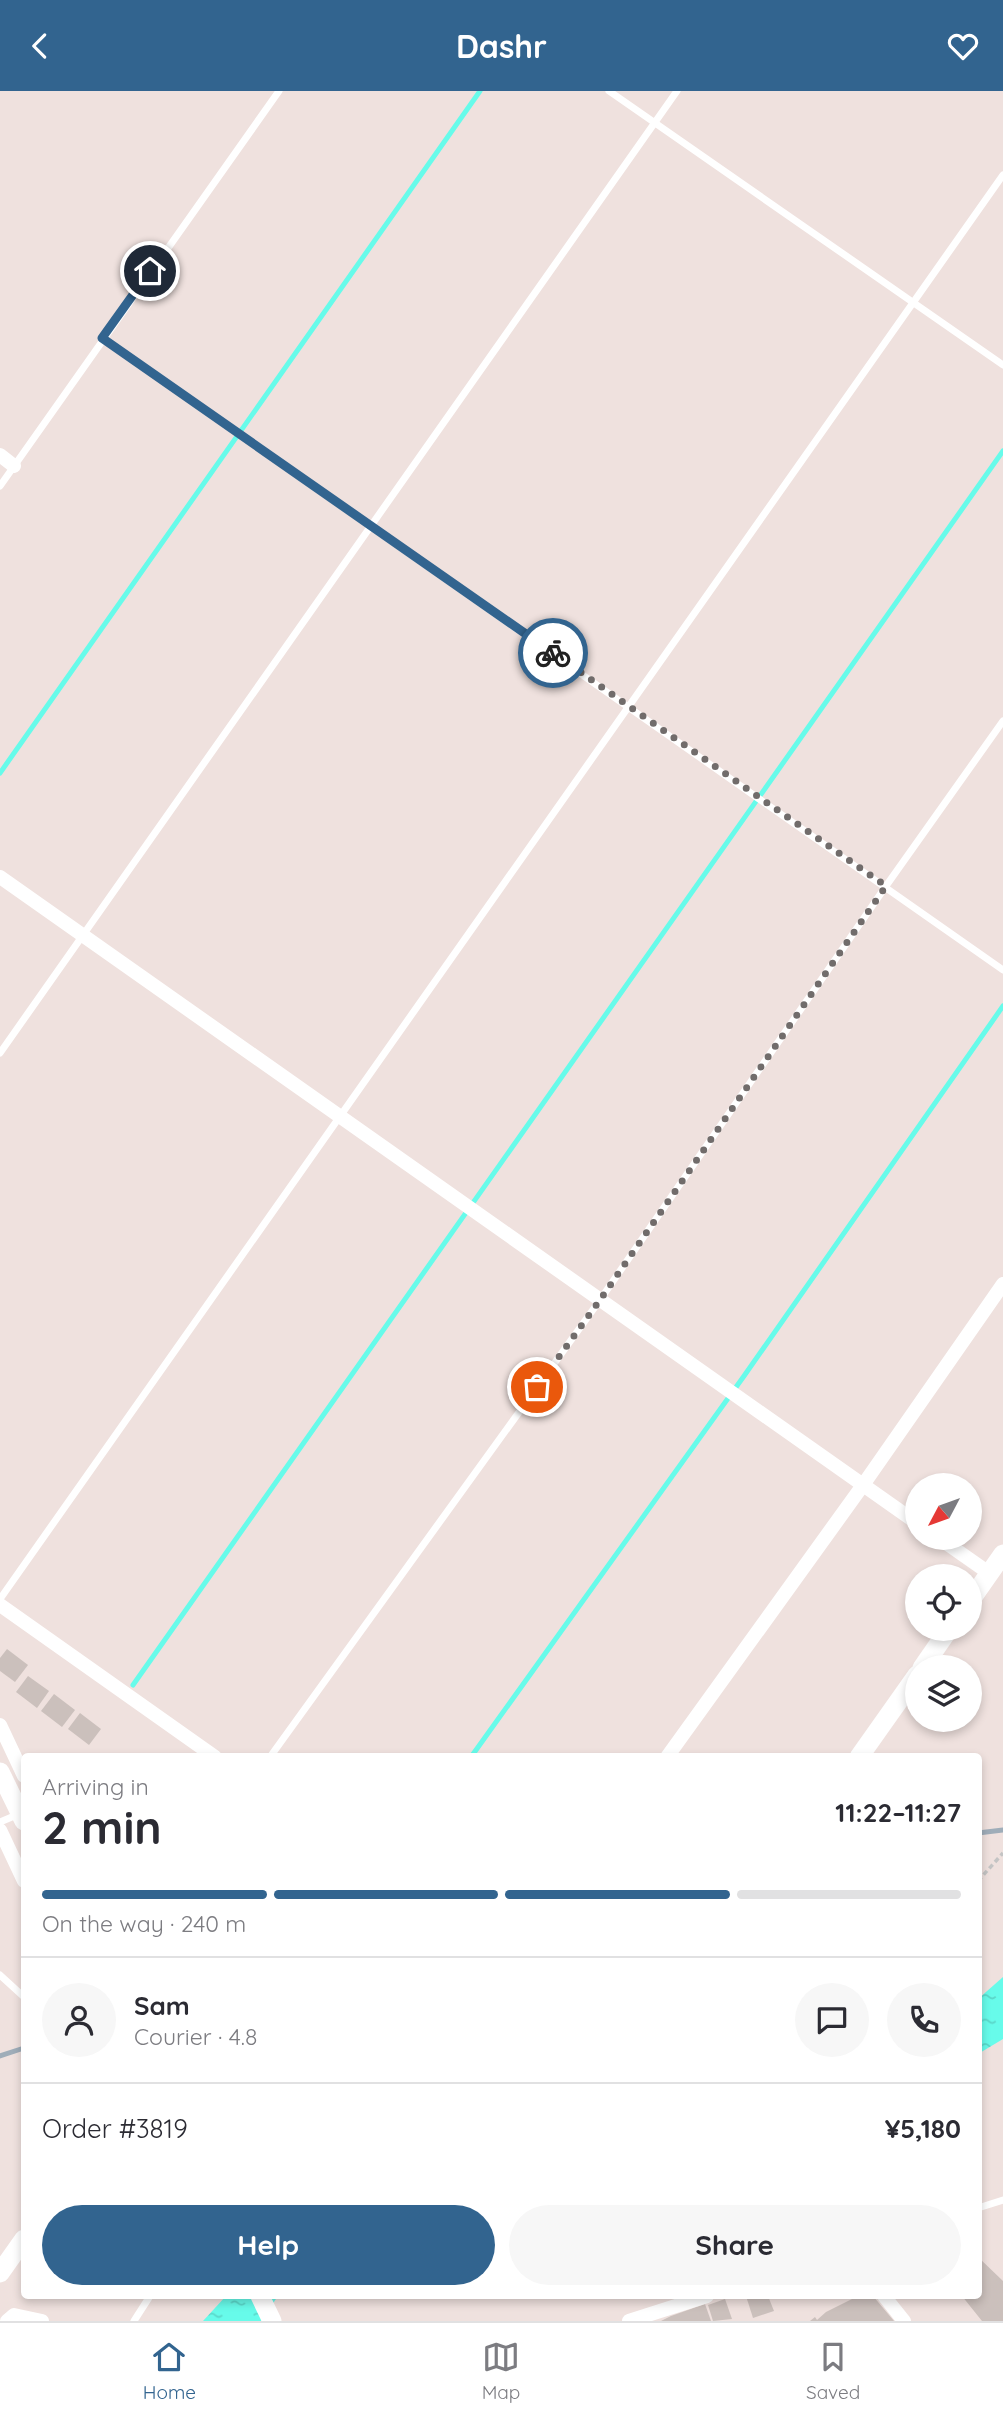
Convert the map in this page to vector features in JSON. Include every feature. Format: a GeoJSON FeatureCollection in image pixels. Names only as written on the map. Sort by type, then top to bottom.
{"type":"FeatureCollection","features":[{"type":"Feature","properties":{"kind":"street"},"geometry":{"type":"LineString","coordinates":[[0,455],[14,466]]}},
{"type":"Feature","properties":{"kind":"street"},"geometry":{"type":"LineString","coordinates":[[0,877],[905,1515]]}},
{"type":"Feature","properties":{"kind":"street"},"geometry":{"type":"LineString","coordinates":[[670,1753],[1003,1285]]}},
{"type":"Feature","properties":{"kind":"street"},"geometry":{"type":"LineString","coordinates":[[958,1551],[989,1573]]}},
{"type":"Feature","properties":{"kind":"street"},"geometry":{"type":"LineString","coordinates":[[982,1583],[1003,1554]]}},
{"type":"Feature","properties":{"kind":"street"},"geometry":{"type":"LineString","coordinates":[[0,1605],[209,1753]]}},
{"type":"Feature","properties":{"kind":"street"},"geometry":{"type":"LineString","coordinates":[[862,1753],[905,1692]]}},
{"type":"Feature","properties":{"kind":"street"},"geometry":{"type":"LineString","coordinates":[[0,1725],[21,1770]]}},
{"type":"Feature","properties":{"kind":"street"},"geometry":{"type":"LineString","coordinates":[[0,1772],[21,1815]]}},
{"type":"Feature","properties":{"kind":"street"},"geometry":{"type":"LineString","coordinates":[[0,1830],[21,1875]]}},
{"type":"Feature","properties":{"kind":"street"},"geometry":{"type":"LineString","coordinates":[[0,2273],[21,2243]]}},
{"type":"Feature","properties":{"kind":"street"},"geometry":{"type":"LineString","coordinates":[[261,2299],[272,2321]]}},
{"type":"Feature","properties":{"kind":"street"},"geometry":{"type":"LineString","coordinates":[[629,2321],[698,2299]]}},
{"type":"Feature","properties":{"kind":"street"},"geometry":{"type":"LineString","coordinates":[[886,2299],[904,2321]]}},
{"type":"Feature","properties":{"kind":"street"},"geometry":{"type":"LineString","coordinates":[[7,2321],[13,2315],[42,2321]]}},
{"type":"Feature","properties":{"kind":"lane"},"geometry":{"type":"LineString","coordinates":[[0,486],[278,91]]}},
{"type":"Feature","properties":{"kind":"lane"},"geometry":{"type":"LineString","coordinates":[[609,91],[1003,365]]}},
{"type":"Feature","properties":{"kind":"lane"},"geometry":{"type":"LineString","coordinates":[[0,1053],[677,91]]}},
{"type":"Feature","properties":{"kind":"lane"},"geometry":{"type":"LineString","coordinates":[[0,1599],[1003,175]]}},
{"type":"Feature","properties":{"kind":"lane"},"geometry":{"type":"LineString","coordinates":[[102,338],[1003,970]]}},
{"type":"Feature","properties":{"kind":"lane"},"geometry":{"type":"LineString","coordinates":[[274,1753],[600,1300],[1003,721]]}},
{"type":"Feature","properties":{"kind":"lane"},"geometry":{"type":"LineString","coordinates":[[0,1822],[21,1813]]}},
{"type":"Feature","properties":{"kind":"lane"},"geometry":{"type":"LineString","coordinates":[[0,1975],[21,1994]]}},
{"type":"Feature","properties":{"kind":"lane"},"geometry":{"type":"LineString","coordinates":[[982,2207],[1003,2200]]}},
{"type":"Feature","properties":{"kind":"lane"},"geometry":{"type":"LineString","coordinates":[[134,2321],[148,2299]]}},
{"type":"Feature","properties":{"kind":"path"},"geometry":{"type":"LineString","coordinates":[[982,1877],[1003,1853]]}},
{"type":"Feature","properties":{"kind":"water"},"geometry":{"type":"Polygon","coordinates":[[[1003,1977],[1003,2039],[982,2052],[982,1995],[1003,1977]]]}},
{"type":"Feature","properties":{"kind":"water"},"geometry":{"type":"Polygon","coordinates":[[[223,2299],[276,2299],[261,2321],[203,2321],[223,2299]]]}},
{"type":"Feature","properties":{"kind":"building"},"geometry":{"type":"Polygon","coordinates":[[[7,1649],[28,1665],[15,1682],[0,1671],[0,1658],[7,1649]]]}},
{"type":"Feature","properties":{"kind":"building"},"geometry":{"type":"Polygon","coordinates":[[[28,1676],[49,1691],[37,1708],[16,1692],[28,1676]]]}},
{"type":"Feature","properties":{"kind":"building"},"geometry":{"type":"Polygon","coordinates":[[[54,1694],[75,1710],[62,1727],[41,1711],[54,1694]]]}},
{"type":"Feature","properties":{"kind":"building"},"geometry":{"type":"Polygon","coordinates":[[[80,1713],[101,1729],[89,1745],[68,1729],[80,1713]]]}},
{"type":"Feature","properties":{"kind":"building"},"geometry":{"type":"Polygon","coordinates":[[[982,2261],[1003,2281],[1003,2321],[982,2321],[964,2299],[982,2299],[982,2261]]]}},
{"type":"Feature","properties":{"kind":"building"},"geometry":{"type":"Polygon","coordinates":[[[725,2299],[732,2319],[713,2321],[708,2305],[725,2299]]]}},
{"type":"Feature","properties":{"kind":"building"},"geometry":{"type":"Polygon","coordinates":[[[747,2299],[769,2299],[774,2311],[753,2318],[747,2299]]]}},
{"type":"Feature","properties":{"kind":"building"},"geometry":{"type":"Polygon","coordinates":[[[852,2299],[876,2299],[894,2321],[810,2321],[815,2317],[817,2320],[826,2312],[852,2299]]]}},
{"type":"Feature","properties":{"kind":"building"},"geometry":{"type":"Polygon","coordinates":[[[705,2304],[711,2321],[661,2321],[671,2316],[705,2304]]]}},
{"type":"Feature","properties":{"kind":"waterway"},"geometry":{"type":"LineString","coordinates":[[0,773],[480,91]]}},
{"type":"Feature","properties":{"kind":"waterway"},"geometry":{"type":"LineString","coordinates":[[133,1685],[1003,451]]}},
{"type":"Feature","properties":{"kind":"waterway"},"geometry":{"type":"LineString","coordinates":[[474,1753],[744,1376],[1003,1006]]}},
{"type":"Feature","properties":{"kind":"railway"},"geometry":{"type":"LineString","coordinates":[[982,1833],[1003,1830]]}},
{"type":"Feature","properties":{"kind":"railway"},"geometry":{"type":"LineString","coordinates":[[0,2056],[21,2049]]}},
{"type":"Feature","properties":{"kind":"way so far"},"geometry":{"type":"LineString","coordinates":[[537,1387],[886,886],[553,653]]}},
{"type":"Feature","properties":{"kind":"route"},"geometry":{"type":"LineString","coordinates":[[150,271],[102,338],[553,653]]}}]}
